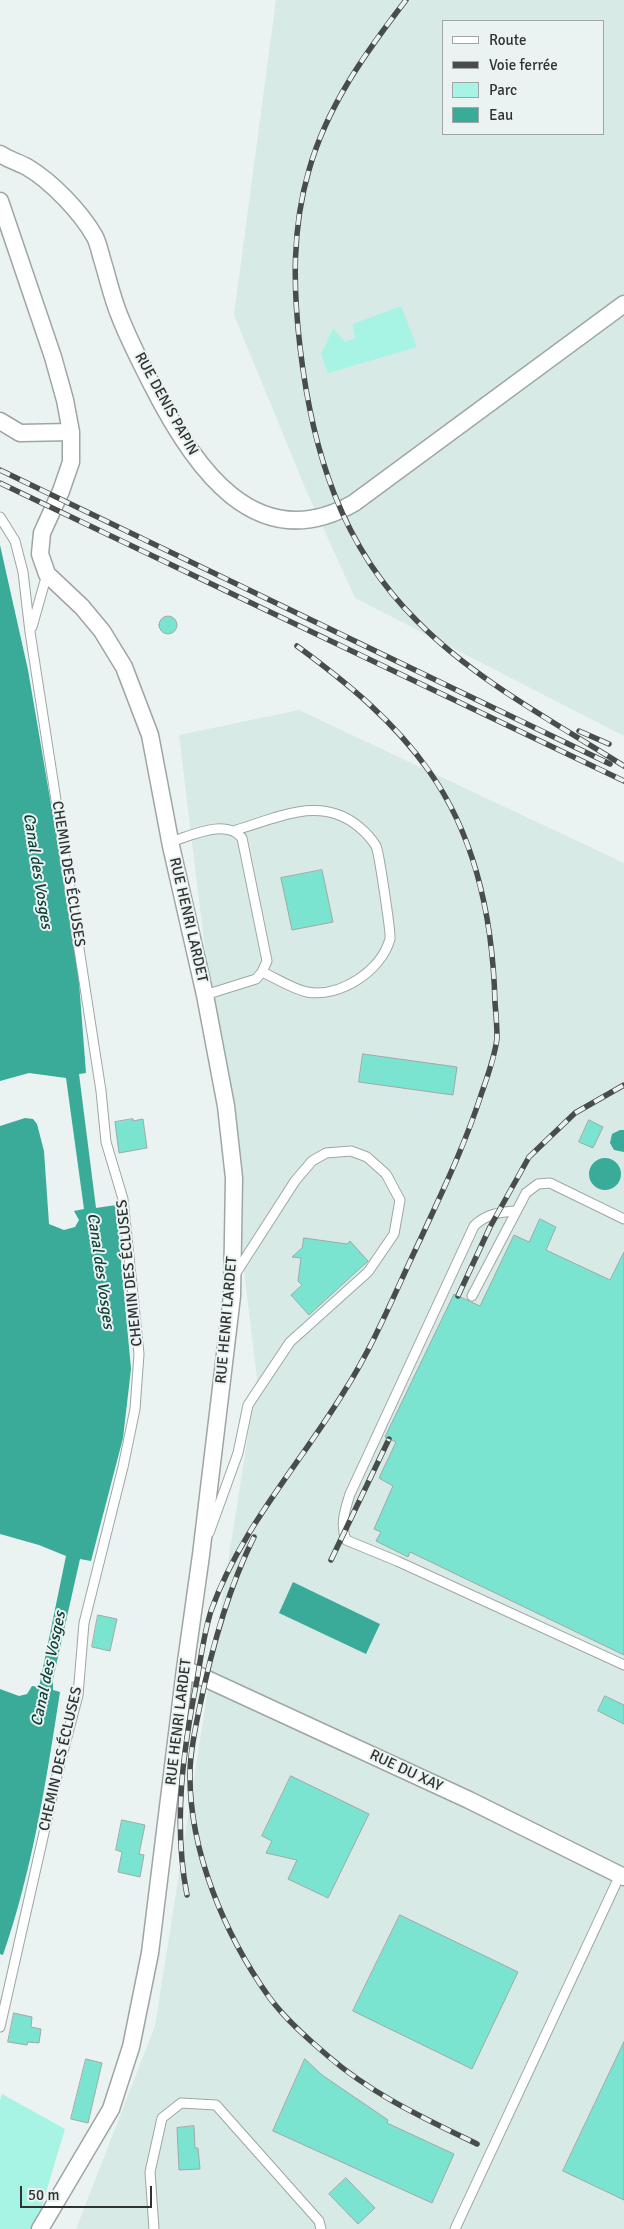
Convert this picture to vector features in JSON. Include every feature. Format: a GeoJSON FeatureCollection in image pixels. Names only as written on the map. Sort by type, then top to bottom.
{"type":"FeatureCollection","features":[{"type":"Feature","properties":{"kind":"street","name":"RUE DENIS PAPIN"},"geometry":{"type":"LineString","coordinates":[[4,163],[26,167],[60,192],[95,238],[120,317],[161,402],[199,464],[218,483],[245,505],[279,519],[298,521],[321,518],[354,503],[624,304]]}},
{"type":"Feature","properties":{"kind":"street"},"geometry":{"type":"LineString","coordinates":[[0,201],[53,357],[65,400],[71,432],[72,448],[67,476],[42,534],[40,554],[46,574]]}},
{"type":"Feature","properties":{"kind":"street"},"geometry":{"type":"LineString","coordinates":[[0,421],[20,433],[71,432]]}},
{"type":"Feature","properties":{"kind":"street","name":"RUE HENRI LARDET"},"geometry":{"type":"LineString","coordinates":[[40,2229],[111,2109],[131,2048],[150,1953],[185,1669],[202,1555],[232,1296],[234,1178],[226,1106],[205,996],[170,842],[150,735],[124,667],[102,631],[82,607],[46,574]]}},
{"type":"Feature","properties":{"kind":"street","name":"RUE DU XAY"},"geometry":{"type":"LineString","coordinates":[[185,1669],[469,1800],[622,1876]]}},
{"type":"Feature","properties":{"kind":"lane","name":"CHEMIN DES ÉCLUSES"},"geometry":{"type":"LineString","coordinates":[[0,517],[15,541],[21,564],[101,1091],[106,1142],[123,1199],[140,1354],[135,1409],[124,1467],[84,1623],[78,1695],[58,1771],[0,2027]]}},
{"type":"Feature","properties":{"kind":"lane"},"geometry":{"type":"LineString","coordinates":[[30,632],[46,574]]}},
{"type":"Feature","properties":{"kind":"lane"},"geometry":{"type":"LineString","coordinates":[[170,842],[226,828],[236,830],[304,810],[338,815],[365,831],[377,848],[390,937],[384,954],[370,970],[340,989],[320,993],[305,992],[262,972]]}},
{"type":"Feature","properties":{"kind":"lane"},"geometry":{"type":"LineString","coordinates":[[205,996],[256,979],[267,961],[242,838],[236,830]]}},
{"type":"Feature","properties":{"kind":"lane"},"geometry":{"type":"LineString","coordinates":[[202,1555],[238,1453],[248,1405],[290,1342],[368,1272],[394,1234],[400,1200],[386,1174],[367,1157],[351,1151],[326,1153],[312,1162],[295,1182],[232,1280]]}},
{"type":"Feature","properties":{"kind":"lane"},"geometry":{"type":"LineString","coordinates":[[472,1296],[526,1193],[538,1184],[550,1183],[624,1219]]}},
{"type":"Feature","properties":{"kind":"lane"},"geometry":{"type":"LineString","coordinates":[[516,1211],[499,1212],[482,1218],[474,1226],[350,1494],[343,1515],[344,1533],[346,1540],[397,1561],[624,1665]]}},
{"type":"Feature","properties":{"kind":"lane"},"geometry":{"type":"LineString","coordinates":[[455,2229],[622,1876]]}},
{"type":"Feature","properties":{"kind":"lane"},"geometry":{"type":"LineString","coordinates":[[154,2229],[150,2172],[162,2118],[181,2103],[216,2105],[319,2221],[321,2229]]}},
{"type":"Feature","properties":{"kind":"shaded area"},"geometry":{"type":"Polygon","coordinates":[[[276,0],[624,0],[624,736],[355,598],[306,490],[234,315],[276,0]]]}},
{"type":"Feature","properties":{"kind":"shaded area"},"geometry":{"type":"Polygon","coordinates":[[[299,710],[624,863],[624,2229],[76,2229],[155,2026],[257,1378],[179,735],[299,710]]]}},
{"type":"Feature","properties":{"kind":"green space"},"geometry":{"type":"Polygon","coordinates":[[[401,306],[417,347],[328,373],[321,354],[333,329],[345,342],[355,338],[353,324],[401,306]]]}},
{"type":"Feature","properties":{"kind":"green space"},"geometry":{"type":"Polygon","coordinates":[[[2,2094],[65,2129],[35,2229],[0,2229],[0,2100],[2,2094]]]}},
{"type":"Feature","properties":{"kind":"water","name":"Canal des Vosges"},"geometry":{"type":"Polygon","coordinates":[[[0,545],[28,670],[78,969],[86,1073],[79,1074],[96,1208],[116,1205],[131,1369],[123,1438],[91,1561],[80,1559],[53,1679],[53,1690],[60,1692],[44,1792],[23,1890],[3,1955],[0,1954],[0,1689],[19,1696],[27,1694],[32,1686],[39,1687],[66,1556],[39,1545],[0,1534],[0,1126],[25,1118],[33,1119],[37,1124],[44,1151],[49,1224],[64,1230],[75,1227],[79,1220],[74,1211],[84,1209],[66,1078],[29,1073],[0,1081],[0,545]]]}},
{"type":"Feature","properties":{"kind":"water"},"geometry":{"type":"Polygon","coordinates":[[[624,1130],[624,1152],[614,1150],[610,1143],[612,1134],[624,1130]]]}},
{"type":"Feature","properties":{"kind":"water"},"geometry":{"type":"Polygon","coordinates":[[[605,1158],[611,1159],[616,1163],[620,1168],[620,1180],[616,1185],[611,1189],[605,1190],[599,1189],[594,1185],[590,1180],[589,1174],[590,1168],[594,1163],[599,1159],[605,1158]]]}},
{"type":"Feature","properties":{"kind":"water"},"geometry":{"type":"Polygon","coordinates":[[[293,1582],[380,1624],[366,1654],[279,1613],[293,1582]]]}},
{"type":"Feature","properties":{"kind":"building"},"geometry":{"type":"Polygon","coordinates":[[[168,616],[174,619],[177,625],[174,631],[168,634],[162,631],[159,625],[162,619],[168,616]]]}},
{"type":"Feature","properties":{"kind":"building"},"geometry":{"type":"Polygon","coordinates":[[[322,870],[333,922],[292,930],[281,878],[322,870]]]}},
{"type":"Feature","properties":{"kind":"building"},"geometry":{"type":"Polygon","coordinates":[[[363,1054],[457,1067],[453,1095],[359,1082],[363,1054]]]}},
{"type":"Feature","properties":{"kind":"building"},"geometry":{"type":"Polygon","coordinates":[[[133,1119],[133,1121],[143,1119],[147,1148],[119,1153],[115,1122],[133,1119]]]}},
{"type":"Feature","properties":{"kind":"building"},"geometry":{"type":"Polygon","coordinates":[[[589,1120],[603,1127],[593,1148],[579,1142],[589,1120]]]}},
{"type":"Feature","properties":{"kind":"building"},"geometry":{"type":"Polygon","coordinates":[[[540,1219],[556,1227],[546,1250],[610,1280],[624,1252],[624,1655],[410,1552],[408,1557],[376,1541],[381,1532],[374,1529],[393,1486],[379,1478],[396,1442],[385,1437],[454,1294],[480,1306],[514,1235],[529,1242],[540,1219]]]}},
{"type":"Feature","properties":{"kind":"building"},"geometry":{"type":"Polygon","coordinates":[[[304,1238],[347,1244],[350,1241],[368,1261],[309,1315],[291,1295],[302,1285],[298,1281],[301,1258],[292,1257],[302,1248],[304,1238]]]}},
{"type":"Feature","properties":{"kind":"building"},"geometry":{"type":"Polygon","coordinates":[[[98,1615],[117,1619],[110,1651],[92,1647],[98,1615]]]}},
{"type":"Feature","properties":{"kind":"building"},"geometry":{"type":"Polygon","coordinates":[[[605,1696],[624,1705],[624,1724],[598,1711],[605,1696]]]}},
{"type":"Feature","properties":{"kind":"building"},"geometry":{"type":"Polygon","coordinates":[[[291,1776],[369,1814],[328,1898],[288,1879],[297,1860],[266,1853],[272,1841],[262,1836],[291,1776]]]}},
{"type":"Feature","properties":{"kind":"building"},"geometry":{"type":"Polygon","coordinates":[[[122,1820],[145,1825],[139,1854],[144,1855],[140,1877],[118,1872],[122,1852],[116,1850],[122,1820]]]}},
{"type":"Feature","properties":{"kind":"building"},"geometry":{"type":"Polygon","coordinates":[[[400,1915],[518,1972],[472,2069],[353,2011],[400,1915]]]}},
{"type":"Feature","properties":{"kind":"building"},"geometry":{"type":"Polygon","coordinates":[[[14,2013],[32,2017],[31,2027],[41,2029],[39,2043],[28,2042],[27,2045],[8,2042],[14,2013]]]}},
{"type":"Feature","properties":{"kind":"building"},"geometry":{"type":"Polygon","coordinates":[[[624,2042],[624,2200],[563,2171],[624,2042]]]}},
{"type":"Feature","properties":{"kind":"building"},"geometry":{"type":"Polygon","coordinates":[[[86,2059],[102,2063],[88,2123],[71,2119],[86,2059]]]}},
{"type":"Feature","properties":{"kind":"building"},"geometry":{"type":"Polygon","coordinates":[[[305,2059],[322,2075],[388,2120],[387,2123],[454,2154],[432,2203],[273,2131],[305,2059]]]}},
{"type":"Feature","properties":{"kind":"building"},"geometry":{"type":"Polygon","coordinates":[[[194,2126],[195,2148],[198,2148],[200,2169],[179,2170],[177,2128],[194,2126]]]}},
{"type":"Feature","properties":{"kind":"building"},"geometry":{"type":"Polygon","coordinates":[[[346,2178],[375,2208],[358,2224],[329,2194],[346,2178]]]}},
{"type":"Feature","properties":{"kind":"railway"},"geometry":{"type":"LineString","coordinates":[[406,0],[362,60],[337,102],[317,146],[303,192],[297,236],[296,302],[305,385],[322,459],[334,494],[350,529],[368,561],[391,592],[417,621],[464,662],[490,681],[624,766]]}},
{"type":"Feature","properties":{"kind":"railway"},"geometry":{"type":"LineString","coordinates":[[0,470],[610,764]]}},
{"type":"Feature","properties":{"kind":"railway"},"geometry":{"type":"LineString","coordinates":[[0,483],[624,781]]}},
{"type":"Feature","properties":{"kind":"railway"},"geometry":{"type":"LineString","coordinates":[[187,1895],[183,1868],[180,1814],[184,1760],[192,1706],[211,1611],[223,1581],[238,1552],[272,1497],[328,1417],[376,1335],[461,1149],[489,1072],[497,1038],[494,972],[486,911],[479,881],[459,824],[429,771],[400,735],[351,688],[297,646]]}},
{"type":"Feature","properties":{"kind":"railway"},"geometry":{"type":"LineString","coordinates":[[579,731],[609,744]]}},
{"type":"Feature","properties":{"kind":"railway"},"geometry":{"type":"LineString","coordinates":[[458,1296],[490,1227],[529,1157],[575,1113],[624,1085]]}},
{"type":"Feature","properties":{"kind":"railway"},"geometry":{"type":"LineString","coordinates":[[331,1560],[389,1439]]}},
{"type":"Feature","properties":{"kind":"railway"},"geometry":{"type":"LineString","coordinates":[[254,1537],[228,1600],[215,1644],[199,1710],[191,1757],[191,1802],[203,1862],[213,1891],[224,1919],[253,1973],[275,2005],[297,2028],[328,2056],[363,2083],[399,2105],[477,2144]]}}]}
